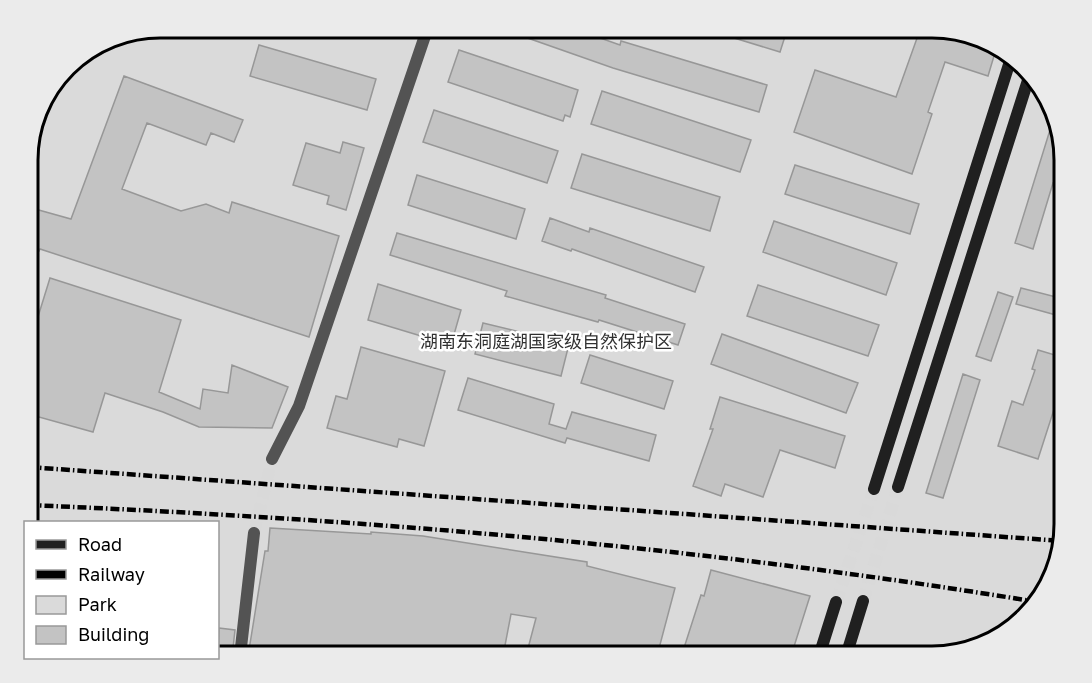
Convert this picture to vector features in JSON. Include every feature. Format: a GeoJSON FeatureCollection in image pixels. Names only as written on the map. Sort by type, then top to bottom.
{"type":"FeatureCollection","features":[{"type":"Feature","properties":{"kind":"main road"},"geometry":{"type":"LineString","coordinates":[[874,489],[1009,65]]}},
{"type":"Feature","properties":{"kind":"main road"},"geometry":{"type":"LineString","coordinates":[[898,487],[1027,83]]}},
{"type":"Feature","properties":{"kind":"main road"},"geometry":{"type":"LineString","coordinates":[[849,645],[863,600]]}},
{"type":"Feature","properties":{"kind":"main road"},"geometry":{"type":"LineString","coordinates":[[822,645],[836,602]]}},
{"type":"Feature","properties":{"kind":"street"},"geometry":{"type":"LineString","coordinates":[[272,459],[299,406],[424,38]]}},
{"type":"Feature","properties":{"kind":"street"},"geometry":{"type":"LineString","coordinates":[[241,646],[254,533]]}},
{"type":"Feature","properties":{"kind":"green space","name":"湖南东洞庭湖国家级自然保护区"},"geometry":{"type":"Polygon","coordinates":[[[159,38],[933,38],[957,40],[987,50],[1013,68],[1038,98],[1050,128],[1054,151],[1054,532],[1052,548],[1042,578],[1024,604],[994,629],[972,639],[941,645],[219,646],[219,521],[38,521],[38,159],[42,128],[50,105],[58,92],[79,68],[105,50],[135,40],[159,38]]]}},
{"type":"Feature","properties":{"kind":"building"},"geometry":{"type":"Polygon","coordinates":[[[528,38],[600,38],[620,45],[621,41],[767,85],[759,112],[613,68],[528,38]]]}},
{"type":"Feature","properties":{"kind":"building"},"geometry":{"type":"Polygon","coordinates":[[[734,38],[784,38],[780,52],[734,38]]]}},
{"type":"Feature","properties":{"kind":"building"},"geometry":{"type":"Polygon","coordinates":[[[917,38],[957,40],[994,55],[988,76],[945,62],[928,112],[932,114],[912,174],[794,132],[815,70],[896,97],[917,38]]]}},
{"type":"Feature","properties":{"kind":"building"},"geometry":{"type":"Polygon","coordinates":[[[259,45],[376,79],[367,110],[250,76],[259,45]]]}},
{"type":"Feature","properties":{"kind":"building"},"geometry":{"type":"Polygon","coordinates":[[[459,50],[578,90],[570,117],[565,115],[563,121],[448,82],[459,50]]]}},
{"type":"Feature","properties":{"kind":"building"},"geometry":{"type":"Polygon","coordinates":[[[124,76],[243,120],[234,142],[211,133],[206,145],[147,123],[122,189],[181,211],[206,204],[229,213],[232,202],[339,236],[309,337],[40,249],[38,251],[38,210],[71,219],[124,76]]]}},
{"type":"Feature","properties":{"kind":"building"},"geometry":{"type":"Polygon","coordinates":[[[602,91],[751,140],[740,172],[591,124],[602,91]]]}},
{"type":"Feature","properties":{"kind":"building"},"geometry":{"type":"Polygon","coordinates":[[[434,110],[558,151],[547,183],[423,142],[434,110]]]}},
{"type":"Feature","properties":{"kind":"building"},"geometry":{"type":"Polygon","coordinates":[[[1050,129],[1054,151],[1054,183],[1033,249],[1015,243],[1050,129]]]}},
{"type":"Feature","properties":{"kind":"building"},"geometry":{"type":"Polygon","coordinates":[[[343,142],[364,148],[346,210],[327,204],[329,196],[293,185],[306,143],[340,153],[343,142]]]}},
{"type":"Feature","properties":{"kind":"building"},"geometry":{"type":"Polygon","coordinates":[[[582,154],[720,197],[710,231],[571,188],[582,154]]]}},
{"type":"Feature","properties":{"kind":"building"},"geometry":{"type":"Polygon","coordinates":[[[795,165],[919,204],[910,234],[785,194],[795,165]]]}},
{"type":"Feature","properties":{"kind":"building"},"geometry":{"type":"Polygon","coordinates":[[[417,175],[525,209],[516,239],[408,205],[417,175]]]}},
{"type":"Feature","properties":{"kind":"building"},"geometry":{"type":"Polygon","coordinates":[[[550,218],[589,232],[590,228],[704,267],[695,292],[572,249],[571,251],[542,241],[550,218]]]}},
{"type":"Feature","properties":{"kind":"building"},"geometry":{"type":"Polygon","coordinates":[[[774,221],[897,263],[886,295],[763,252],[774,221]]]}},
{"type":"Feature","properties":{"kind":"building"},"geometry":{"type":"Polygon","coordinates":[[[397,233],[606,295],[605,298],[685,324],[678,345],[599,320],[598,322],[505,296],[507,291],[390,255],[397,233]]]}},
{"type":"Feature","properties":{"kind":"building"},"geometry":{"type":"Polygon","coordinates":[[[50,278],[181,320],[159,392],[200,409],[203,389],[228,393],[232,365],[288,387],[272,428],[199,427],[163,412],[105,393],[93,432],[38,417],[38,317],[50,278]]]}},
{"type":"Feature","properties":{"kind":"building"},"geometry":{"type":"Polygon","coordinates":[[[378,284],[461,310],[451,345],[368,320],[378,284]]]}},
{"type":"Feature","properties":{"kind":"building"},"geometry":{"type":"Polygon","coordinates":[[[758,285],[879,325],[868,356],[747,316],[758,285]]]}},
{"type":"Feature","properties":{"kind":"building"},"geometry":{"type":"Polygon","coordinates":[[[1021,288],[1054,296],[1054,314],[1016,304],[1021,288]]]}},
{"type":"Feature","properties":{"kind":"building"},"geometry":{"type":"Polygon","coordinates":[[[998,292],[1013,297],[991,361],[976,356],[998,292]]]}},
{"type":"Feature","properties":{"kind":"building"},"geometry":{"type":"Polygon","coordinates":[[[483,323],[569,344],[561,376],[475,354],[483,323]]]}},
{"type":"Feature","properties":{"kind":"building"},"geometry":{"type":"Polygon","coordinates":[[[722,334],[858,383],[846,413],[711,364],[722,334]]]}},
{"type":"Feature","properties":{"kind":"building"},"geometry":{"type":"Polygon","coordinates":[[[361,347],[445,371],[424,446],[399,439],[397,447],[327,428],[336,396],[347,399],[361,347]]]}},
{"type":"Feature","properties":{"kind":"building"},"geometry":{"type":"Polygon","coordinates":[[[1038,350],[1054,355],[1054,409],[1038,459],[998,446],[1012,401],[1023,405],[1035,370],[1032,369],[1038,350]]]}},
{"type":"Feature","properties":{"kind":"building"},"geometry":{"type":"Polygon","coordinates":[[[590,355],[673,381],[664,409],[581,383],[590,355]]]}},
{"type":"Feature","properties":{"kind":"building"},"geometry":{"type":"Polygon","coordinates":[[[963,374],[980,380],[943,498],[926,493],[963,374]]]}},
{"type":"Feature","properties":{"kind":"building"},"geometry":{"type":"Polygon","coordinates":[[[468,378],[554,404],[549,424],[566,429],[572,412],[656,435],[649,461],[567,438],[565,443],[458,410],[468,378]]]}},
{"type":"Feature","properties":{"kind":"building"},"geometry":{"type":"Polygon","coordinates":[[[720,397],[845,436],[835,468],[780,450],[763,497],[725,484],[721,496],[693,486],[713,429],[710,429],[720,397]]]}},
{"type":"Feature","properties":{"kind":"building"},"geometry":{"type":"Polygon","coordinates":[[[270,528],[423,536],[587,562],[587,566],[675,588],[660,645],[529,646],[536,618],[511,614],[505,646],[250,646],[265,551],[268,551],[270,528]]]}},
{"type":"Feature","properties":{"kind":"building"},"geometry":{"type":"Polygon","coordinates":[[[711,570],[810,596],[794,645],[685,645],[701,595],[704,596],[711,570]]]}},
{"type":"Feature","properties":{"kind":"building"},"geometry":{"type":"Polygon","coordinates":[[[219,628],[235,630],[233,646],[219,646],[219,628]]]}},
{"type":"Feature","properties":{"kind":"tunnel"},"geometry":{"type":"LineString","coordinates":[[254,533],[272,459]]}},
{"type":"Feature","properties":{"kind":"tunnel"},"geometry":{"type":"LineString","coordinates":[[863,601],[898,487]]}},
{"type":"Feature","properties":{"kind":"tunnel"},"geometry":{"type":"LineString","coordinates":[[836,602],[874,489]]}},
{"type":"Feature","properties":{"kind":"railway"},"geometry":{"type":"LineString","coordinates":[[38,468],[1053,540]]}},
{"type":"Feature","properties":{"kind":"railway"},"geometry":{"type":"LineString","coordinates":[[38,505],[281,518],[534,538],[786,566],[1027,600]]}}]}
